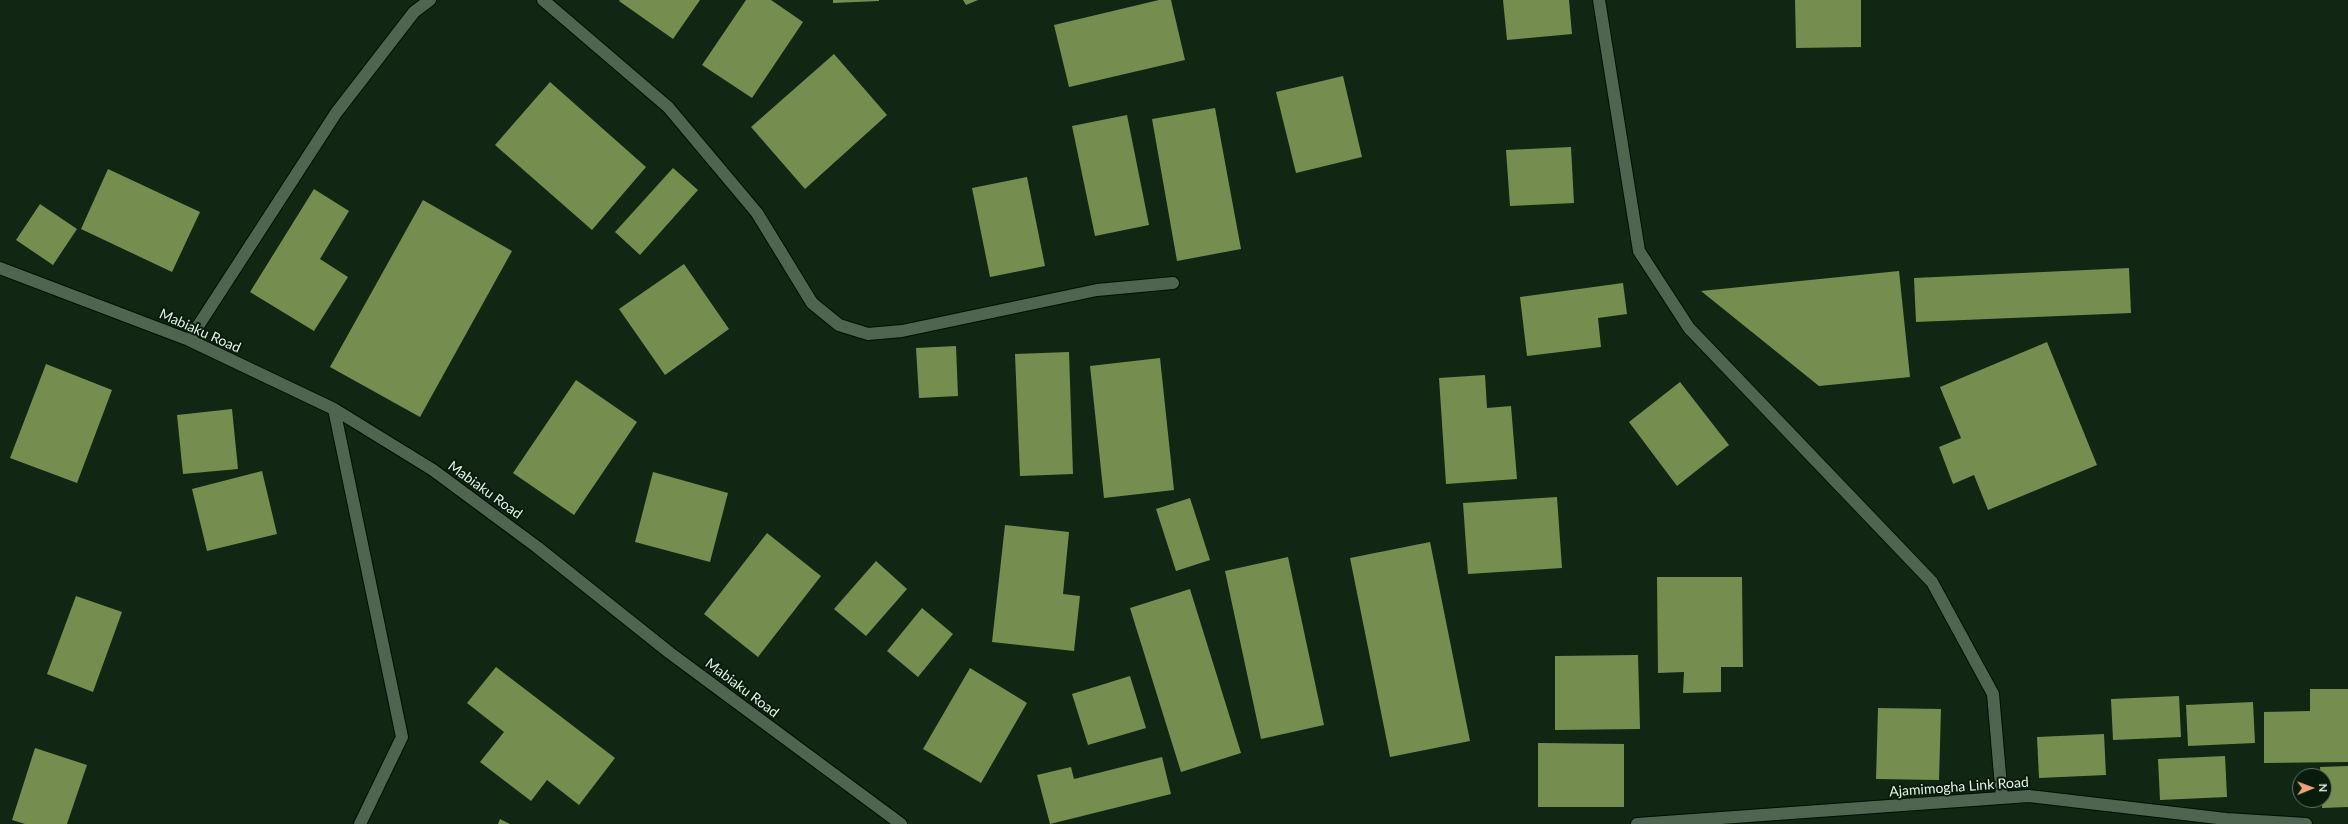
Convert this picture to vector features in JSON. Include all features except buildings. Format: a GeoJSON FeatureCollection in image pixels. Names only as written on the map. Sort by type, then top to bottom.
{"type":"FeatureCollection","features":[{"type":"Feature","properties":{"kind":"street"},"geometry":{"type":"LineString","coordinates":[[189,340],[336,113],[414,12],[430,0]]}},
{"type":"Feature","properties":{"kind":"street"},"geometry":{"type":"LineString","coordinates":[[543,0],[668,108],[757,213],[812,303],[839,325],[868,334],[902,331],[1097,290],[1173,283]]}},
{"type":"Feature","properties":{"kind":"street"},"geometry":{"type":"LineString","coordinates":[[1599,0],[1639,251],[1689,328],[1932,582],[1993,694],[2002,798]]}},
{"type":"Feature","properties":{"kind":"street","name":"Mabiaku Road"},"geometry":{"type":"LineString","coordinates":[[0,268],[189,340],[334,409],[432,470],[537,547],[670,653],[901,824]]}},
{"type":"Feature","properties":{"kind":"street"},"geometry":{"type":"LineString","coordinates":[[334,409],[402,737],[360,824]]}},
{"type":"Feature","properties":{"kind":"street","name":"Ajamimogha Link Road"},"geometry":{"type":"LineString","coordinates":[[1637,824],[2029,796],[2226,819],[2306,824]]}}]}
